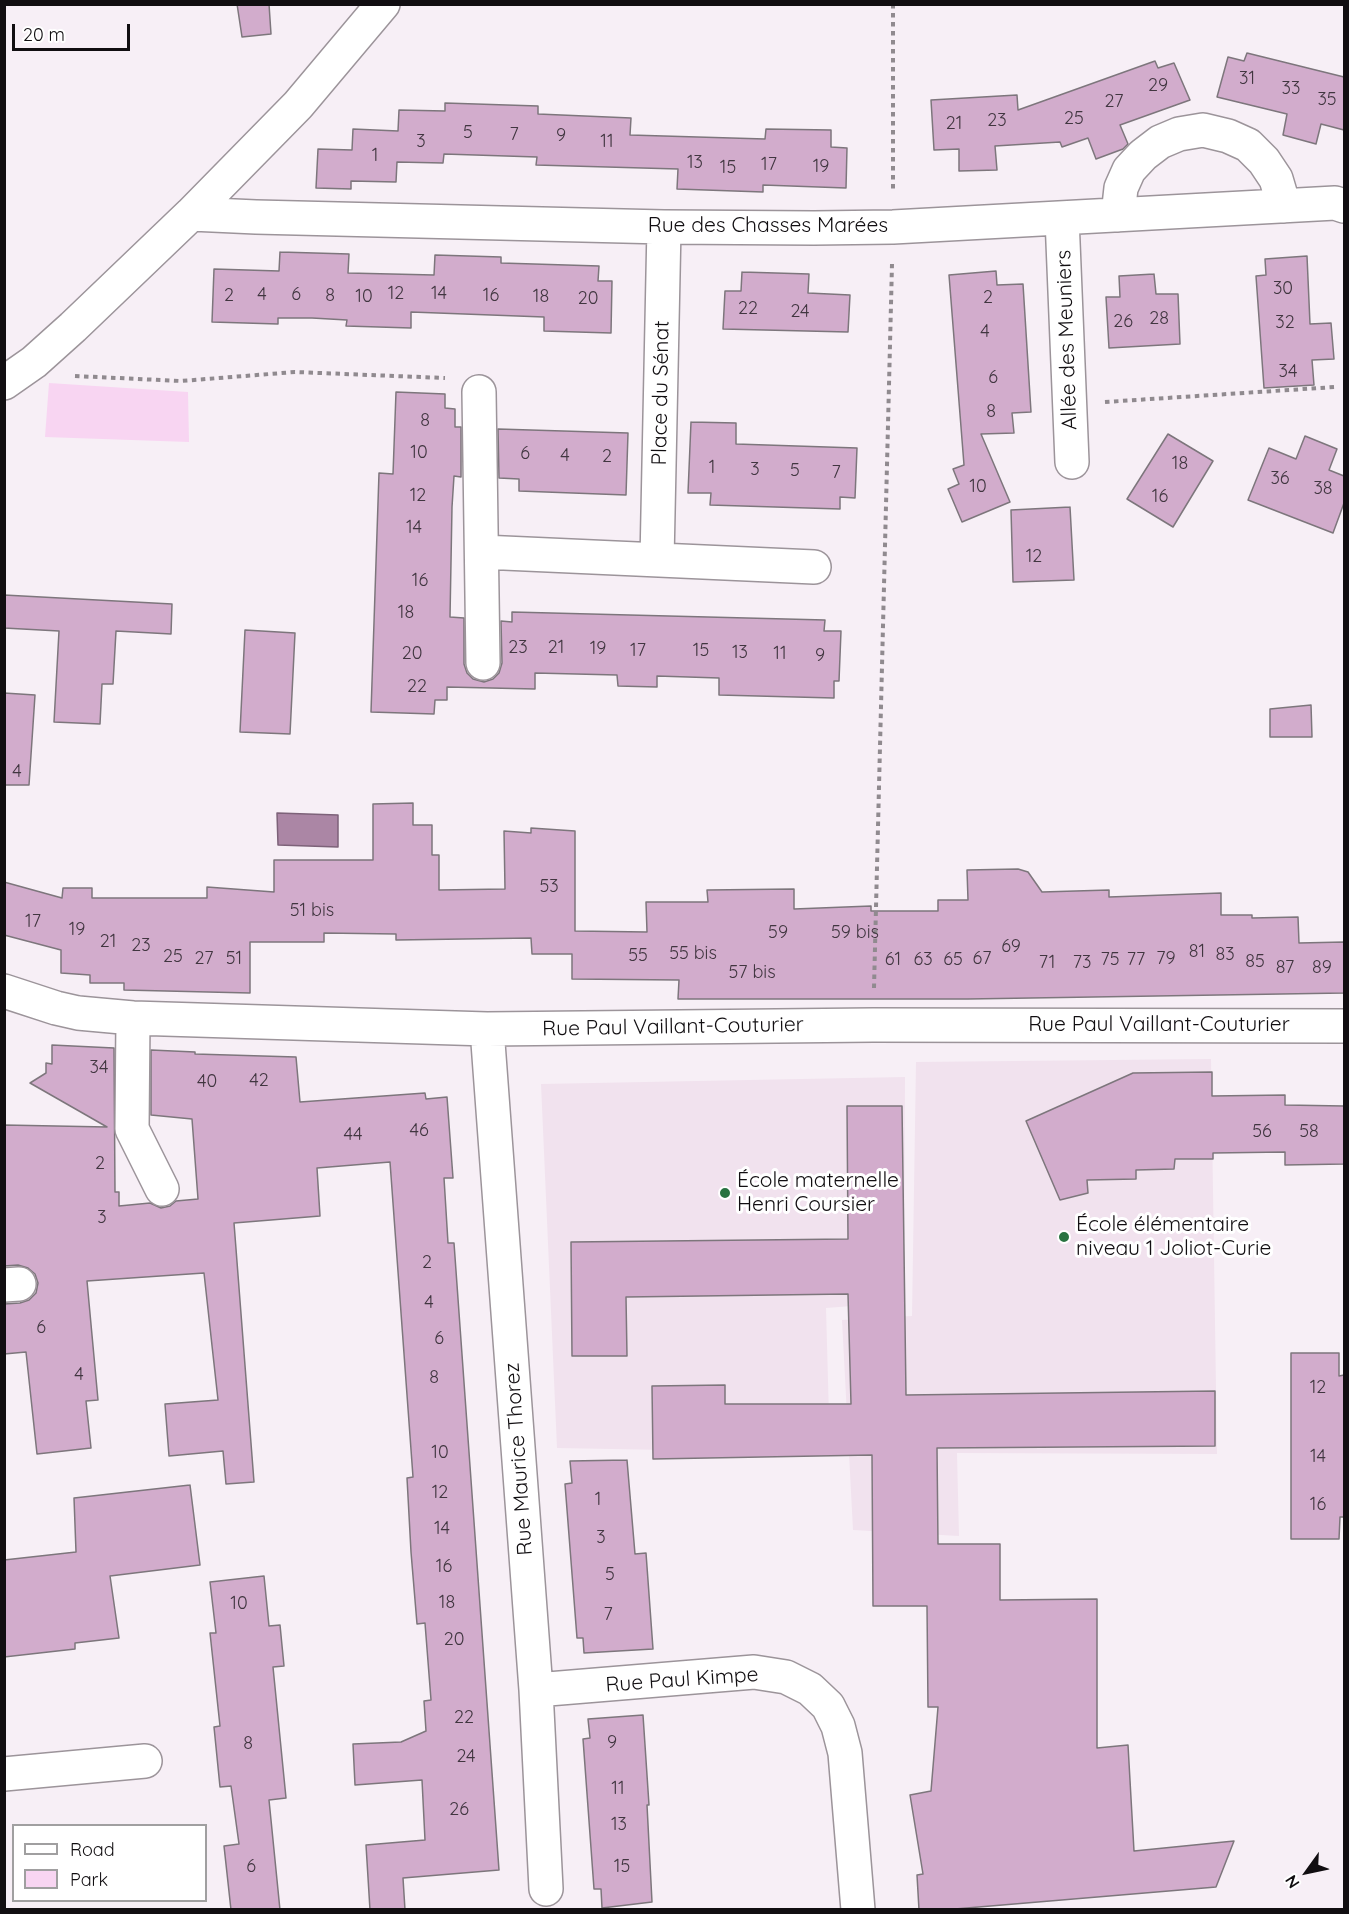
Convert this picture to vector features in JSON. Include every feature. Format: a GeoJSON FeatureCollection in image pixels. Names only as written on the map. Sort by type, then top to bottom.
{"type":"FeatureCollection","features":[{"type":"Feature","properties":{"kind":"street"},"geometry":{"type":"LineString","coordinates":[[4,383],[34,362],[191,214],[298,105],[383,4]]}},
{"type":"Feature","properties":{"kind":"street"},"geometry":{"type":"LineString","coordinates":[[1118,215],[1121,188],[1129,170],[1143,155],[1160,142],[1179,134],[1203,130],[1227,136],[1248,145],[1264,161],[1276,179],[1284,206]]}},
{"type":"Feature","properties":{"kind":"street","name":"Rue des Chasses Marées"},"geometry":{"type":"LineString","coordinates":[[191,214],[664,227],[893,227],[1335,203],[1344,207]]}},
{"type":"Feature","properties":{"kind":"street","name":"Allée des Meuniers"},"geometry":{"type":"LineString","coordinates":[[1062,218],[1072,462]]}},
{"type":"Feature","properties":{"kind":"street","name":"Place du Sénat"},"geometry":{"type":"LineString","coordinates":[[657,560],[664,227]]}},
{"type":"Feature","properties":{"kind":"street"},"geometry":{"type":"LineString","coordinates":[[479,392],[483,663]]}},
{"type":"Feature","properties":{"kind":"street"},"geometry":{"type":"LineString","coordinates":[[482,552],[814,567]]}},
{"type":"Feature","properties":{"kind":"street","name":"Rue Paul Vaillant-Couturier"},"geometry":{"type":"LineString","coordinates":[[4,991],[67,1010],[133,1018],[487,1029],[873,1025],[1344,1026]]}},
{"type":"Feature","properties":{"kind":"street"},"geometry":{"type":"LineString","coordinates":[[133,1018],[132,1129],[162,1189]]}},
{"type":"Feature","properties":{"kind":"street","name":"Rue Maurice Thorez"},"geometry":{"type":"LineString","coordinates":[[487,1029],[536,1690],[546,1889]]}},
{"type":"Feature","properties":{"kind":"street","name":"Rue Paul Kimpe"},"geometry":{"type":"LineString","coordinates":[[536,1690],[754,1672],[786,1677],[810,1689],[828,1706],[838,1726],[845,1753],[858,1910]]}},
{"type":"Feature","properties":{"kind":"street"},"geometry":{"type":"LineString","coordinates":[[4,1774],[145,1761]]}},
{"type":"Feature","properties":{"kind":"path"},"geometry":{"type":"LineString","coordinates":[[873,1025],[893,227],[893,4]]}},
{"type":"Feature","properties":{"kind":"path"},"geometry":{"type":"LineString","coordinates":[[34,362],[67,376],[181,381],[295,372],[467,379],[479,392]]}},
{"type":"Feature","properties":{"kind":"path"},"geometry":{"type":"LineString","coordinates":[[1069,404],[1335,387]]}},
{"type":"Feature","properties":{"kind":"shaded area"},"geometry":{"type":"Polygon","coordinates":[[[277,813],[338,815],[338,847],[278,845],[277,813]]]}},
{"type":"Feature","properties":{"kind":"shaded area","name":"École élémentaire niveau 1 Joliot-Curie"},"geometry":{"type":"Polygon","coordinates":[[[1211,1059],[1217,1454],[957,1453],[959,1536],[853,1530],[842,1320],[912,1316],[916,1062],[1211,1059]]]}},
{"type":"Feature","properties":{"kind":"shaded area","name":"École maternelle Henri Coursier"},"geometry":{"type":"Polygon","coordinates":[[[905,1077],[904,1302],[826,1308],[830,1453],[557,1448],[541,1084],[905,1077]]]}},
{"type":"Feature","properties":{"kind":"green space"},"geometry":{"type":"Polygon","coordinates":[[[49,383],[188,392],[189,442],[45,437],[49,383]]]}},
{"type":"Feature","properties":{"kind":"building"},"geometry":{"type":"Polygon","coordinates":[[[237,4],[269,4],[271,34],[242,37],[237,4]]]}},
{"type":"Feature","properties":{"kind":"building"},"geometry":{"type":"Polygon","coordinates":[[[1247,53],[1344,77],[1344,130],[1321,124],[1316,144],[1283,135],[1287,114],[1217,97],[1228,57],[1244,61],[1247,53]]]}},
{"type":"Feature","properties":{"kind":"building"},"geometry":{"type":"Polygon","coordinates":[[[1155,61],[1158,68],[1174,63],[1190,100],[1120,125],[1128,144],[1123,149],[1096,159],[1088,138],[1062,147],[1060,142],[995,146],[997,170],[959,171],[959,149],[934,150],[931,100],[1017,95],[1018,110],[1155,61]]]}},
{"type":"Feature","properties":{"kind":"building"},"geometry":{"type":"Polygon","coordinates":[[[445,103],[538,106],[538,114],[631,118],[630,135],[765,139],[766,129],[831,130],[831,147],[847,148],[846,188],[763,185],[763,192],[677,189],[678,169],[536,165],[537,157],[444,154],[443,163],[397,162],[396,182],[351,181],[351,189],[316,188],[318,149],[352,150],[353,129],[398,131],[399,110],[445,111],[445,103]]]}},
{"type":"Feature","properties":{"kind":"building"},"geometry":{"type":"Polygon","coordinates":[[[280,252],[349,254],[348,273],[434,275],[435,255],[501,257],[501,263],[599,266],[598,281],[612,281],[611,333],[544,331],[544,317],[411,312],[411,328],[346,326],[347,320],[312,318],[278,318],[278,324],[212,322],[214,269],[279,271],[280,252]]]}},
{"type":"Feature","properties":{"kind":"building"},"geometry":{"type":"Polygon","coordinates":[[[1307,256],[1310,324],[1331,323],[1334,359],[1312,360],[1314,385],[1264,388],[1256,276],[1266,275],[1265,259],[1307,256]]]}},
{"type":"Feature","properties":{"kind":"building"},"geometry":{"type":"Polygon","coordinates":[[[996,271],[997,285],[1023,284],[1031,412],[1012,413],[1014,433],[981,434],[1010,502],[962,522],[948,489],[959,484],[953,469],[964,465],[949,275],[996,271]]]}},
{"type":"Feature","properties":{"kind":"building"},"geometry":{"type":"Polygon","coordinates":[[[742,272],[809,274],[808,293],[850,295],[848,332],[723,329],[725,291],[741,291],[742,272]]]}},
{"type":"Feature","properties":{"kind":"building"},"geometry":{"type":"Polygon","coordinates":[[[1154,274],[1156,294],[1178,294],[1180,344],[1109,348],[1106,297],[1120,297],[1119,276],[1154,274]]]}},
{"type":"Feature","properties":{"kind":"building"},"geometry":{"type":"Polygon","coordinates":[[[396,392],[445,394],[445,408],[455,409],[455,427],[461,427],[461,477],[454,476],[452,507],[450,617],[464,618],[464,664],[467,673],[473,679],[484,682],[493,679],[499,673],[502,663],[501,621],[512,622],[512,612],[825,620],[824,631],[841,631],[839,681],[834,681],[834,698],[719,695],[719,678],[657,676],[657,687],[618,686],[617,675],[535,673],[535,689],[447,687],[447,700],[435,700],[434,714],[371,712],[379,473],[393,474],[396,392]]]}},
{"type":"Feature","properties":{"kind":"building"},"geometry":{"type":"Polygon","coordinates":[[[691,422],[736,423],[736,444],[857,448],[855,498],[840,497],[840,509],[710,505],[711,493],[688,493],[691,422]]]}},
{"type":"Feature","properties":{"kind":"building"},"geometry":{"type":"Polygon","coordinates":[[[498,429],[628,433],[626,495],[519,491],[519,479],[499,478],[498,429]]]}},
{"type":"Feature","properties":{"kind":"building"},"geometry":{"type":"Polygon","coordinates":[[[1168,434],[1213,461],[1173,527],[1127,499],[1168,434]]]}},
{"type":"Feature","properties":{"kind":"building"},"geometry":{"type":"Polygon","coordinates":[[[1305,436],[1337,449],[1329,470],[1344,476],[1344,503],[1333,533],[1248,500],[1269,448],[1296,459],[1305,436]]]}},
{"type":"Feature","properties":{"kind":"building"},"geometry":{"type":"Polygon","coordinates":[[[1070,507],[1074,580],[1013,582],[1011,510],[1070,507]]]}},
{"type":"Feature","properties":{"kind":"building"},"geometry":{"type":"Polygon","coordinates":[[[4,595],[172,604],[171,634],[116,631],[113,684],[102,684],[100,724],[54,722],[59,631],[4,628],[4,595]]]}},
{"type":"Feature","properties":{"kind":"building"},"geometry":{"type":"Polygon","coordinates":[[[245,630],[295,633],[290,734],[240,732],[245,630]]]}},
{"type":"Feature","properties":{"kind":"building"},"geometry":{"type":"Polygon","coordinates":[[[4,693],[35,695],[29,785],[4,785],[4,693]]]}},
{"type":"Feature","properties":{"kind":"building"},"geometry":{"type":"Polygon","coordinates":[[[1311,705],[1312,737],[1270,737],[1270,709],[1311,705]]]}},
{"type":"Feature","properties":{"kind":"building"},"geometry":{"type":"Polygon","coordinates":[[[413,803],[413,825],[432,825],[432,855],[439,855],[439,890],[505,889],[504,831],[531,833],[531,828],[575,831],[575,931],[647,932],[646,902],[708,902],[707,890],[794,889],[794,909],[871,906],[871,911],[938,911],[938,900],[968,900],[967,870],[1018,869],[1028,872],[1042,892],[1109,890],[1109,897],[1221,893],[1221,915],[1252,915],[1252,918],[1298,917],[1299,943],[1344,942],[1344,993],[968,999],[678,999],[679,980],[572,979],[572,954],[532,954],[531,938],[396,940],[396,934],[324,933],[324,942],[250,942],[250,993],[124,990],[124,983],[90,983],[90,975],[61,973],[61,950],[4,935],[4,882],[62,898],[63,888],[92,888],[92,898],[207,898],[207,887],[274,892],[274,860],[373,860],[373,804],[413,803]]]}},
{"type":"Feature","properties":{"kind":"building"},"geometry":{"type":"Polygon","coordinates":[[[52,1045],[114,1048],[115,1192],[119,1192],[119,1206],[150,1203],[161,1208],[170,1206],[176,1201],[198,1199],[192,1119],[151,1115],[151,1050],[195,1052],[195,1054],[296,1057],[300,1102],[425,1093],[426,1099],[447,1097],[453,1178],[444,1178],[448,1243],[454,1243],[499,1870],[403,1878],[405,1910],[370,1910],[366,1845],[425,1840],[422,1780],[355,1785],[353,1744],[401,1742],[426,1731],[424,1701],[431,1700],[425,1623],[417,1624],[411,1552],[407,1478],[413,1477],[390,1162],[317,1168],[320,1216],[234,1223],[254,1482],[226,1484],[223,1451],[169,1456],[165,1404],[218,1400],[204,1273],[87,1281],[98,1400],[86,1401],[91,1448],[37,1454],[26,1352],[4,1354],[4,1304],[29,1300],[36,1293],[38,1283],[35,1274],[28,1268],[18,1265],[4,1266],[4,1125],[107,1127],[30,1083],[46,1073],[46,1063],[52,1064],[52,1045]]]}},
{"type":"Feature","properties":{"kind":"building"},"geometry":{"type":"Polygon","coordinates":[[[1212,1072],[1212,1096],[1285,1095],[1285,1105],[1344,1106],[1344,1164],[1285,1165],[1285,1152],[1213,1153],[1213,1159],[1175,1159],[1174,1169],[1136,1170],[1136,1179],[1087,1180],[1088,1193],[1060,1200],[1026,1121],[1133,1073],[1212,1072]]]}},
{"type":"Feature","properties":{"kind":"building"},"geometry":{"type":"Polygon","coordinates":[[[847,1106],[902,1106],[906,1395],[1215,1391],[1215,1446],[937,1448],[938,1544],[1000,1544],[1000,1600],[1097,1599],[1097,1748],[1128,1745],[1134,1851],[1234,1841],[1216,1887],[943,1910],[919,1910],[917,1875],[923,1874],[910,1795],[931,1791],[938,1707],[928,1707],[927,1606],[873,1606],[872,1455],[653,1459],[652,1386],[725,1385],[725,1404],[851,1404],[848,1294],[626,1297],[627,1356],[572,1356],[571,1242],[848,1239],[847,1106]]]}},
{"type":"Feature","properties":{"kind":"building"},"geometry":{"type":"Polygon","coordinates":[[[1291,1353],[1339,1353],[1339,1376],[1344,1375],[1344,1517],[1340,1517],[1339,1539],[1291,1539],[1291,1353]]]}},
{"type":"Feature","properties":{"kind":"building"},"geometry":{"type":"Polygon","coordinates":[[[627,1460],[635,1554],[646,1553],[653,1649],[584,1653],[583,1638],[577,1638],[565,1484],[572,1483],[570,1461],[627,1460]]]}},
{"type":"Feature","properties":{"kind":"building"},"geometry":{"type":"Polygon","coordinates":[[[190,1485],[200,1565],[110,1576],[119,1638],[75,1643],[75,1649],[4,1657],[4,1560],[76,1552],[74,1498],[190,1485]]]}},
{"type":"Feature","properties":{"kind":"building"},"geometry":{"type":"Polygon","coordinates":[[[264,1576],[269,1626],[280,1625],[284,1666],[273,1667],[286,1798],[269,1800],[280,1910],[231,1910],[224,1846],[239,1844],[231,1786],[220,1787],[214,1727],[220,1726],[210,1633],[216,1633],[210,1582],[264,1576]]]}},
{"type":"Feature","properties":{"kind":"building"},"geometry":{"type":"Polygon","coordinates":[[[643,1715],[652,1902],[602,1908],[601,1889],[594,1889],[583,1739],[590,1738],[588,1719],[643,1715]]]}},
{"type":"Feature","properties":{"kind":"place","name":"École maternelle Henri Coursier"},"geometry":{"type":"Point","coordinates":[725,1193]}},
{"type":"Feature","properties":{"kind":"place","name":"École élémentaire niveau 1 Joliot-Curie"},"geometry":{"type":"Point","coordinates":[1064,1237]}}]}
